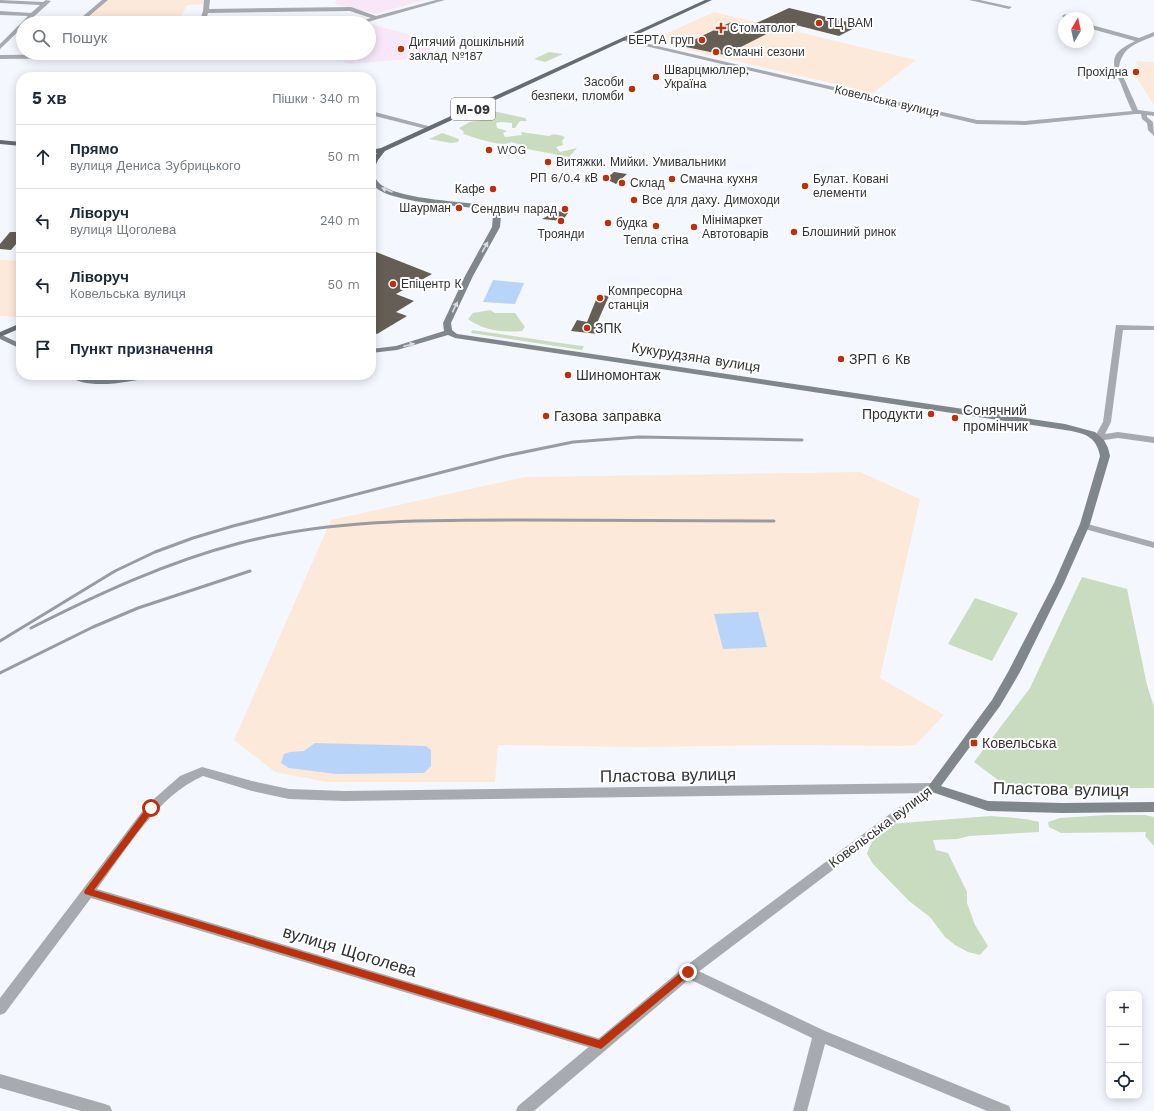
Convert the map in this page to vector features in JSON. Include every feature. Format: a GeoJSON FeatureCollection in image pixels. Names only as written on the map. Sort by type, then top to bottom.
{"type":"FeatureCollection","features":[{"type":"Feature","properties":{"kind":"main road","name":"М-09"},"geometry":{"type":"LineString","coordinates":[[376,151],[383,150],[709,0]]}},
{"type":"Feature","properties":{"kind":"main road"},"geometry":{"type":"LineString","coordinates":[[0,142],[16,144]]}},
{"type":"Feature","properties":{"kind":"main road"},"geometry":{"type":"LineString","coordinates":[[376,158],[383,150]]}},
{"type":"Feature","properties":{"kind":"main road"},"geometry":{"type":"LineString","coordinates":[[376,181],[382,188],[394,193],[484,206],[490,208],[497,216],[496,227],[469,276],[447,323],[446,328],[449,332],[397,348],[376,350]]}},
{"type":"Feature","properties":{"kind":"main road"},"geometry":{"type":"LineString","coordinates":[[0,336],[16,328]]}},
{"type":"Feature","properties":{"kind":"main road","name":"Кукурудзяна вулиця"},"geometry":{"type":"LineString","coordinates":[[449,332],[464,338],[589,355],[1066,427],[1085,432],[1098,438]]}},
{"type":"Feature","properties":{"kind":"main road"},"geometry":{"type":"LineString","coordinates":[[0,336],[16,344]]}},
{"type":"Feature","properties":{"kind":"main road"},"geometry":{"type":"LineString","coordinates":[[93,380],[102,382],[124,380]]}},
{"type":"Feature","properties":{"kind":"main road","name":"Ковельська вулиця"},"geometry":{"type":"LineString","coordinates":[[933,788],[996,703],[1059,583],[1084,526],[1105,456],[1104,448],[1098,438]]}},
{"type":"Feature","properties":{"kind":"main road","name":"Пластова вулиця"},"geometry":{"type":"LineString","coordinates":[[933,788],[988,806],[1062,808],[1154,807]]}},
{"type":"Feature","properties":{"kind":"street"},"geometry":{"type":"LineString","coordinates":[[86,16],[105,0]]}},
{"type":"Feature","properties":{"kind":"street"},"geometry":{"type":"LineString","coordinates":[[204,16],[207,0]]}},
{"type":"Feature","properties":{"kind":"street"},"geometry":{"type":"LineString","coordinates":[[376,18],[442,0]]}},
{"type":"Feature","properties":{"kind":"street"},"geometry":{"type":"LineString","coordinates":[[972,0],[1009,7]]}},
{"type":"Feature","properties":{"kind":"street"},"geometry":{"type":"LineString","coordinates":[[0,1],[47,2]]}},
{"type":"Feature","properties":{"kind":"street"},"geometry":{"type":"LineString","coordinates":[[0,13],[33,15],[47,2]]}},
{"type":"Feature","properties":{"kind":"street"},"geometry":{"type":"LineString","coordinates":[[206,11],[351,9],[370,16]]}},
{"type":"Feature","properties":{"kind":"street"},"geometry":{"type":"LineString","coordinates":[[1094,28],[1139,40]]}},
{"type":"Feature","properties":{"kind":"street"},"geometry":{"type":"LineString","coordinates":[[0,47],[16,32]]}},
{"type":"Feature","properties":{"kind":"street"},"geometry":{"type":"LineString","coordinates":[[1136,112],[1116,67],[1119,54],[1139,40],[1154,34]]}},
{"type":"Feature","properties":{"kind":"street","name":"Ковельська вулиця"},"geometry":{"type":"LineString","coordinates":[[623,40],[977,122],[1025,123],[1136,112],[1154,114]]}},
{"type":"Feature","properties":{"kind":"street"},"geometry":{"type":"LineString","coordinates":[[0,57],[16,56]]}},
{"type":"Feature","properties":{"kind":"street"},"geometry":{"type":"LineString","coordinates":[[1144,113],[1144,118],[1150,122],[1151,130],[1154,134]]}},
{"type":"Feature","properties":{"kind":"street"},"geometry":{"type":"LineString","coordinates":[[376,114],[430,128]]}},
{"type":"Feature","properties":{"kind":"street"},"geometry":{"type":"LineString","coordinates":[[1098,438],[1107,422],[1119,327],[1154,328]]}},
{"type":"Feature","properties":{"kind":"street"},"geometry":{"type":"LineString","coordinates":[[1098,438],[1118,435],[1154,440]]}},
{"type":"Feature","properties":{"kind":"street"},"geometry":{"type":"LineString","coordinates":[[1084,526],[1154,546]]}},
{"type":"Feature","properties":{"kind":"street","name":"Пластова вулиця"},"geometry":{"type":"LineString","coordinates":[[0,1009],[151,808],[184,779],[202,771],[252,786],[289,794],[344,796],[933,788]]}},
{"type":"Feature","properties":{"kind":"street","name":"Ковельська вулиця"},"geometry":{"type":"LineString","coordinates":[[523,1111],[688,972],[933,788]]}},
{"type":"Feature","properties":{"kind":"street","name":"вулиця Щоголева"},"geometry":{"type":"LineString","coordinates":[[88,892],[601,1045]]}},
{"type":"Feature","properties":{"kind":"street"},"geometry":{"type":"LineString","coordinates":[[688,972],[820,1035],[1004,1111]]}},
{"type":"Feature","properties":{"kind":"street"},"geometry":{"type":"LineString","coordinates":[[800,1111],[820,1035]]}},
{"type":"Feature","properties":{"kind":"street"},"geometry":{"type":"LineString","coordinates":[[0,1081],[105,1111]]}},
{"type":"Feature","properties":{"kind":"shaded area"},"geometry":{"type":"Polygon","coordinates":[[[108,0],[205,0],[204,4],[187,5],[181,16],[90,16],[108,0]]]}},
{"type":"Feature","properties":{"kind":"shaded area"},"geometry":{"type":"Polygon","coordinates":[[[336,0],[425,0],[375,14],[335,4],[336,0]]]}},
{"type":"Feature","properties":{"kind":"shaded area"},"geometry":{"type":"Polygon","coordinates":[[[714,12],[916,60],[873,93],[650,41],[714,12]]]}},
{"type":"Feature","properties":{"kind":"shaded area","name":"Дитячий дошкільний заклад №187"},"geometry":{"type":"Polygon","coordinates":[[[376,25],[442,44],[408,59],[352,64],[339,60],[376,60],[376,25]]]}},
{"type":"Feature","properties":{"kind":"shaded area"},"geometry":{"type":"Polygon","coordinates":[[[1136,61],[1154,62],[1154,105],[1134,74],[1139,73],[1136,61]]]}},
{"type":"Feature","properties":{"kind":"shaded area"},"geometry":{"type":"Polygon","coordinates":[[[0,260],[16,261],[16,317],[0,316],[0,260]]]}},
{"type":"Feature","properties":{"kind":"shaded area"},"geometry":{"type":"Polygon","coordinates":[[[860,472],[920,499],[880,678],[944,715],[915,745],[642,747],[498,745],[495,782],[327,782],[275,772],[234,740],[331,520],[525,477],[860,472]]]}},
{"type":"Feature","properties":{"kind":"green space"},"geometry":{"type":"Polygon","coordinates":[[[549,52],[563,54],[545,62],[534,59],[549,52]]]}},
{"type":"Feature","properties":{"kind":"green space"},"geometry":{"type":"Polygon","coordinates":[[[493,111],[525,118],[527,121],[520,121],[515,128],[512,128],[512,123],[496,123],[497,128],[507,131],[503,133],[505,137],[522,135],[521,132],[549,136],[557,135],[565,137],[562,141],[563,145],[556,147],[560,152],[577,148],[569,157],[522,148],[525,146],[511,142],[507,144],[494,143],[463,134],[464,132],[459,128],[470,122],[482,120],[480,117],[492,118],[488,115],[493,111]]]}},
{"type":"Feature","properties":{"kind":"green space"},"geometry":{"type":"Polygon","coordinates":[[[442,133],[459,139],[458,142],[451,143],[429,139],[442,133]]]}},
{"type":"Feature","properties":{"kind":"green space"},"geometry":{"type":"Polygon","coordinates":[[[490,310],[495,313],[515,313],[525,327],[522,331],[508,332],[486,328],[468,319],[473,313],[490,310]]]}},
{"type":"Feature","properties":{"kind":"green space"},"geometry":{"type":"Polygon","coordinates":[[[472,330],[584,346],[582,350],[471,333],[472,330]]]}},
{"type":"Feature","properties":{"kind":"green space"},"geometry":{"type":"Polygon","coordinates":[[[1082,577],[1127,589],[1147,685],[1154,707],[1154,788],[1010,789],[974,762],[1030,688],[1082,577]]]}},
{"type":"Feature","properties":{"kind":"green space"},"geometry":{"type":"Polygon","coordinates":[[[975,598],[1018,613],[992,661],[948,644],[975,598]]]}},
{"type":"Feature","properties":{"kind":"green space"},"geometry":{"type":"Polygon","coordinates":[[[1107,815],[1145,815],[1154,817],[1154,846],[1145,836],[1146,832],[1061,833],[1049,827],[1048,822],[1060,818],[1107,815]]]}},
{"type":"Feature","properties":{"kind":"green space"},"geometry":{"type":"Polygon","coordinates":[[[990,816],[1039,822],[1039,832],[969,836],[957,839],[933,840],[936,850],[948,853],[967,892],[967,903],[975,925],[988,946],[980,955],[968,952],[955,945],[945,937],[930,917],[909,901],[873,864],[867,854],[870,845],[876,837],[890,824],[990,816]]]}},
{"type":"Feature","properties":{"kind":"water"},"geometry":{"type":"Polygon","coordinates":[[[493,280],[524,283],[515,304],[483,302],[493,280]]]}},
{"type":"Feature","properties":{"kind":"water"},"geometry":{"type":"Polygon","coordinates":[[[758,612],[767,647],[723,649],[714,614],[758,612]]]}},
{"type":"Feature","properties":{"kind":"water"},"geometry":{"type":"Polygon","coordinates":[[[315,743],[426,746],[431,750],[431,766],[424,773],[336,774],[289,768],[281,763],[284,754],[304,751],[315,743]]]}},
{"type":"Feature","properties":{"kind":"building"},"geometry":{"type":"Polygon","coordinates":[[[789,8],[860,25],[839,36],[788,23],[725,55],[681,46],[731,22],[752,25],[789,8]]]}},
{"type":"Feature","properties":{"kind":"building"},"geometry":{"type":"Polygon","coordinates":[[[614,172],[627,174],[616,184],[606,179],[614,172]]]}},
{"type":"Feature","properties":{"kind":"building"},"geometry":{"type":"Polygon","coordinates":[[[557,211],[568,213],[562,221],[542,219],[557,211]]]}},
{"type":"Feature","properties":{"kind":"building"},"geometry":{"type":"Polygon","coordinates":[[[10,232],[16,232],[16,244],[11,250],[0,249],[0,244],[10,232]]]}},
{"type":"Feature","properties":{"kind":"building","name":"Епіцентр К"},"geometry":{"type":"Polygon","coordinates":[[[376,252],[432,274],[396,294],[414,301],[396,312],[407,316],[377,334],[376,252]]]}},
{"type":"Feature","properties":{"kind":"building"},"geometry":{"type":"Polygon","coordinates":[[[598,295],[609,296],[597,323],[604,324],[598,334],[571,331],[577,320],[587,322],[598,295]]]}},
{"type":"Feature","properties":{"kind":"railway"},"geometry":{"type":"LineString","coordinates":[[0,641],[115,571],[155,552],[193,538],[233,526],[505,456],[573,442],[639,437],[802,440]]}},
{"type":"Feature","properties":{"kind":"railway"},"geometry":{"type":"LineString","coordinates":[[31,628],[107,591],[159,569],[240,543],[310,529],[381,522],[453,520],[774,521]]}},
{"type":"Feature","properties":{"kind":"railway"},"geometry":{"type":"LineString","coordinates":[[0,673],[93,627],[138,608],[250,571]]}},
{"type":"Feature","properties":{"kind":"place","name":"ТЦ ВАМ"},"geometry":{"type":"Point","coordinates":[819,23]}},
{"type":"Feature","properties":{"kind":"place","name":"Стоматолог"},"geometry":{"type":"Point","coordinates":[721,28]}},
{"type":"Feature","properties":{"kind":"place","name":"БЕРТА груп"},"geometry":{"type":"Point","coordinates":[702,40]}},
{"type":"Feature","properties":{"kind":"place","name":"Дитячий дошкільний заклад №187"},"geometry":{"type":"Point","coordinates":[401,49]}},
{"type":"Feature","properties":{"kind":"place","name":"Смачні сезони"},"geometry":{"type":"Point","coordinates":[716,52]}},
{"type":"Feature","properties":{"kind":"place","name":"Прохідна"},"geometry":{"type":"Point","coordinates":[1136,72]}},
{"type":"Feature","properties":{"kind":"place","name":"Шварцмюллер, Україна"},"geometry":{"type":"Point","coordinates":[656,77]}},
{"type":"Feature","properties":{"kind":"place","name":"Засоби безпеки, пломби"},"geometry":{"type":"Point","coordinates":[632,89]}},
{"type":"Feature","properties":{"kind":"place","name":"WOG"},"geometry":{"type":"Point","coordinates":[489,150]}},
{"type":"Feature","properties":{"kind":"place","name":"Витяжки. Мийки. Умивальники"},"geometry":{"type":"Point","coordinates":[548,162]}},
{"type":"Feature","properties":{"kind":"place","name":"РП 6/0.4 кВ"},"geometry":{"type":"Point","coordinates":[606,178]}},
{"type":"Feature","properties":{"kind":"place","name":"Смачна кухня"},"geometry":{"type":"Point","coordinates":[672,179]}},
{"type":"Feature","properties":{"kind":"place","name":"Склад"},"geometry":{"type":"Point","coordinates":[622,183]}},
{"type":"Feature","properties":{"kind":"place","name":"Булат. Ковані елементи"},"geometry":{"type":"Point","coordinates":[805,186]}},
{"type":"Feature","properties":{"kind":"place","name":"Кафе"},"geometry":{"type":"Point","coordinates":[493,189]}},
{"type":"Feature","properties":{"kind":"place","name":"Все для даху. Димоходи"},"geometry":{"type":"Point","coordinates":[634,200]}},
{"type":"Feature","properties":{"kind":"place","name":"Шаурман"},"geometry":{"type":"Point","coordinates":[459,208]}},
{"type":"Feature","properties":{"kind":"place","name":"Сендвич парад"},"geometry":{"type":"Point","coordinates":[565,209]}},
{"type":"Feature","properties":{"kind":"place","name":"Троянди"},"geometry":{"type":"Point","coordinates":[561,221]}},
{"type":"Feature","properties":{"kind":"place","name":"будка"},"geometry":{"type":"Point","coordinates":[608,223]}},
{"type":"Feature","properties":{"kind":"place","name":"Тепла стіна"},"geometry":{"type":"Point","coordinates":[656,226]}},
{"type":"Feature","properties":{"kind":"place","name":"Мінімаркет Автотоварів"},"geometry":{"type":"Point","coordinates":[694,227]}},
{"type":"Feature","properties":{"kind":"place","name":"Блошиний ринок"},"geometry":{"type":"Point","coordinates":[794,232]}},
{"type":"Feature","properties":{"kind":"place","name":"Епіцентр К"},"geometry":{"type":"Point","coordinates":[393,284]}},
{"type":"Feature","properties":{"kind":"place","name":"Компресорна станція"},"geometry":{"type":"Point","coordinates":[600,298]}},
{"type":"Feature","properties":{"kind":"place","name":"ЗПК"},"geometry":{"type":"Point","coordinates":[587,328]}},
{"type":"Feature","properties":{"kind":"place","name":"ЗРП 6 Кв"},"geometry":{"type":"Point","coordinates":[841,359]}},
{"type":"Feature","properties":{"kind":"place","name":"Шиномонтаж"},"geometry":{"type":"Point","coordinates":[568,375]}},
{"type":"Feature","properties":{"kind":"place","name":"Продукти"},"geometry":{"type":"Point","coordinates":[931,414]}},
{"type":"Feature","properties":{"kind":"place","name":"Газова заправка"},"geometry":{"type":"Point","coordinates":[546,416]}},
{"type":"Feature","properties":{"kind":"place","name":"Сонячний промінчик"},"geometry":{"type":"Point","coordinates":[955,418]}},
{"type":"Feature","properties":{"kind":"place","name":"Ковельська"},"geometry":{"type":"Point","coordinates":[974,743]}},
{"type":"Feature","properties":{"kind":"route"},"geometry":{"type":"LineString","coordinates":[[151,808],[88,892],[601,1045],[688,972]]}}]}
